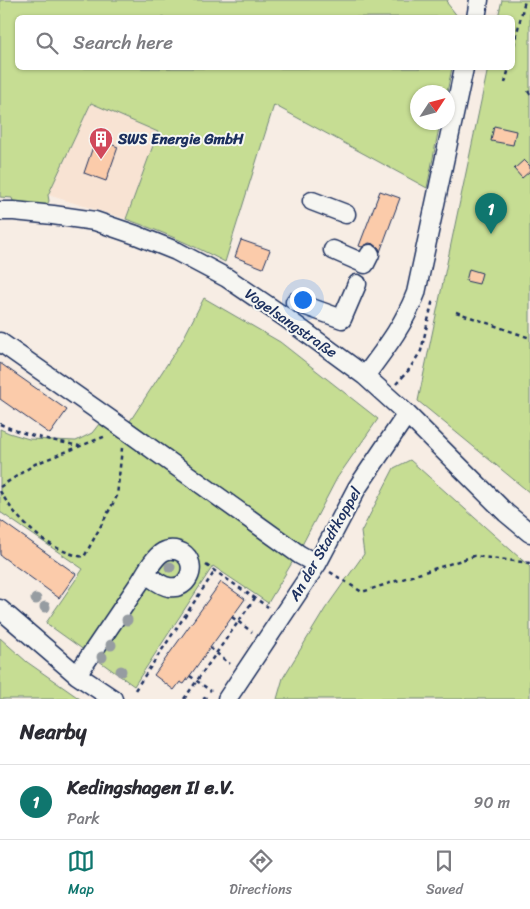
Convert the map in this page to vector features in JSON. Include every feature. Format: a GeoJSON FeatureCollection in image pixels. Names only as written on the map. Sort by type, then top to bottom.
{"type":"FeatureCollection","features":[{"type":"Feature","properties":{"kind":"street"},"geometry":{"type":"LineString","coordinates":[[476,15],[479,0]]}},
{"type":"Feature","properties":{"kind":"street"},"geometry":{"type":"LineString","coordinates":[[365,376],[400,327],[416,293],[464,70]]}},
{"type":"Feature","properties":{"kind":"street"},"geometry":{"type":"LineString","coordinates":[[312,202],[346,214]]}},
{"type":"Feature","properties":{"kind":"street","name":"Vogelsangstraße"},"geometry":{"type":"LineString","coordinates":[[0,211],[43,214],[95,221],[176,251],[227,278],[286,318],[365,376],[407,414],[506,513],[530,533]]}},
{"type":"Feature","properties":{"kind":"street"},"geometry":{"type":"LineString","coordinates":[[332,250],[365,264],[370,254]]}},
{"type":"Feature","properties":{"kind":"street"},"geometry":{"type":"LineString","coordinates":[[286,318],[298,297],[342,319],[356,284]]}},
{"type":"Feature","properties":{"kind":"street"},"geometry":{"type":"LineString","coordinates":[[0,342],[300,555],[317,564]]}},
{"type":"Feature","properties":{"kind":"street","name":"An der Stadtkoppel"},"geometry":{"type":"LineString","coordinates":[[227,699],[317,564],[357,488],[407,414]]}},
{"type":"Feature","properties":{"kind":"street"},"geometry":{"type":"LineString","coordinates":[[78,675],[156,558],[162,552],[171,549],[180,551],[188,557],[191,565],[191,574],[186,582],[178,587],[169,587],[146,574]]}},
{"type":"Feature","properties":{"kind":"street"},"geometry":{"type":"LineString","coordinates":[[0,609],[78,675],[113,699]]}},
{"type":"Feature","properties":{"kind":"path"},"geometry":{"type":"LineString","coordinates":[[515,41],[525,0]]}},
{"type":"Feature","properties":{"kind":"path"},"geometry":{"type":"LineString","coordinates":[[505,83],[508,70]]}},
{"type":"Feature","properties":{"kind":"path"},"geometry":{"type":"LineString","coordinates":[[456,312],[530,338]]}},
{"type":"Feature","properties":{"kind":"path"},"geometry":{"type":"LineString","coordinates":[[0,424],[29,435],[81,446]]}},
{"type":"Feature","properties":{"kind":"path"},"geometry":{"type":"LineString","coordinates":[[0,487],[35,464],[124,429],[117,496],[84,557],[61,550],[40,536],[24,523],[8,505],[0,491]]}},
{"type":"Feature","properties":{"kind":"path"},"geometry":{"type":"LineString","coordinates":[[188,557],[193,556],[267,606]]}},
{"type":"Feature","properties":{"kind":"path"},"geometry":{"type":"LineString","coordinates":[[317,564],[362,592],[474,556],[530,563]]}},
{"type":"Feature","properties":{"kind":"path"},"geometry":{"type":"LineString","coordinates":[[135,690],[215,571]]}},
{"type":"Feature","properties":{"kind":"path"},"geometry":{"type":"LineString","coordinates":[[184,699],[255,598]]}},
{"type":"Feature","properties":{"kind":"path"},"geometry":{"type":"LineString","coordinates":[[232,617],[250,630]]}},
{"type":"Feature","properties":{"kind":"path"},"geometry":{"type":"LineString","coordinates":[[210,648],[230,664]]}},
{"type":"Feature","properties":{"kind":"path"},"geometry":{"type":"LineString","coordinates":[[190,676],[211,691]]}},
{"type":"Feature","properties":{"kind":"path"},"geometry":{"type":"LineString","coordinates":[[203,699],[207,697]]}},
{"type":"Feature","properties":{"kind":"shaded area"},"geometry":{"type":"Polygon","coordinates":[[[91,103],[158,132],[126,219],[48,195],[91,103]]]}},
{"type":"Feature","properties":{"kind":"green space"},"geometry":{"type":"Polygon","coordinates":[[[0,0],[448,0],[447,3],[456,15],[15,15],[15,70],[452,70],[448,85],[410,85],[410,130],[439,130],[427,188],[274,105],[225,262],[151,228],[126,219],[158,132],[91,103],[48,195],[49,201],[47,205],[14,204],[12,198],[0,197],[0,0]]]}},
{"type":"Feature","properties":{"kind":"green space"},"geometry":{"type":"Polygon","coordinates":[[[502,0],[530,0],[530,493],[418,401],[488,70],[515,70],[515,15],[498,15],[502,0]]]}},
{"type":"Feature","properties":{"kind":"green space"},"geometry":{"type":"Polygon","coordinates":[[[204,298],[280,342],[378,419],[337,478],[302,545],[130,421],[181,343],[204,298]]]}},
{"type":"Feature","properties":{"kind":"green space"},"geometry":{"type":"Polygon","coordinates":[[[103,419],[296,556],[268,603],[213,566],[134,686],[46,623],[83,569],[0,512],[0,429],[29,439],[76,441],[92,433],[103,419]]]}},
{"type":"Feature","properties":{"kind":"green space"},"geometry":{"type":"Polygon","coordinates":[[[410,460],[530,567],[530,699],[277,699],[283,678],[325,609],[364,554],[361,532],[394,468],[410,460]]]}},
{"type":"Feature","properties":{"kind":"green space"},"geometry":{"type":"Polygon","coordinates":[[[0,638],[27,662],[80,699],[0,699],[0,638]]]}},
{"type":"Feature","properties":{"kind":"building"},"geometry":{"type":"Polygon","coordinates":[[[494,126],[516,131],[513,145],[491,141],[494,126]]]}},
{"type":"Feature","properties":{"kind":"building","name":"SWS Energie GmbH"},"geometry":{"type":"Polygon","coordinates":[[[96,138],[118,147],[106,181],[84,173],[96,138]]]}},
{"type":"Feature","properties":{"kind":"building"},"geometry":{"type":"Polygon","coordinates":[[[524,160],[530,166],[530,171],[522,178],[514,169],[524,160]]]}},
{"type":"Feature","properties":{"kind":"building"},"geometry":{"type":"Polygon","coordinates":[[[380,191],[400,198],[380,252],[379,248],[374,244],[369,243],[362,247],[359,246],[380,191]]]}},
{"type":"Feature","properties":{"kind":"building"},"geometry":{"type":"Polygon","coordinates":[[[241,240],[270,250],[263,268],[235,257],[241,240]]]}},
{"type":"Feature","properties":{"kind":"building"},"geometry":{"type":"Polygon","coordinates":[[[469,269],[482,273],[479,284],[466,281],[469,269]]]}},
{"type":"Feature","properties":{"kind":"building"},"geometry":{"type":"Polygon","coordinates":[[[0,363],[67,410],[50,434],[0,399],[0,363]]]}},
{"type":"Feature","properties":{"kind":"building"},"geometry":{"type":"Polygon","coordinates":[[[0,520],[76,574],[59,598],[0,555],[0,520]]]}},
{"type":"Feature","properties":{"kind":"building"},"geometry":{"type":"Polygon","coordinates":[[[221,582],[245,599],[184,684],[180,682],[174,690],[154,675],[221,582]]]}},
{"type":"Feature","properties":{"kind":"place","name":"SWS Energie GmbH"},"geometry":{"type":"Point","coordinates":[101,160]}},
{"type":"Feature","properties":{"kind":"place","name":"Kedingshagen II e.V."},"geometry":{"type":"Point","coordinates":[491,234]}}]}
